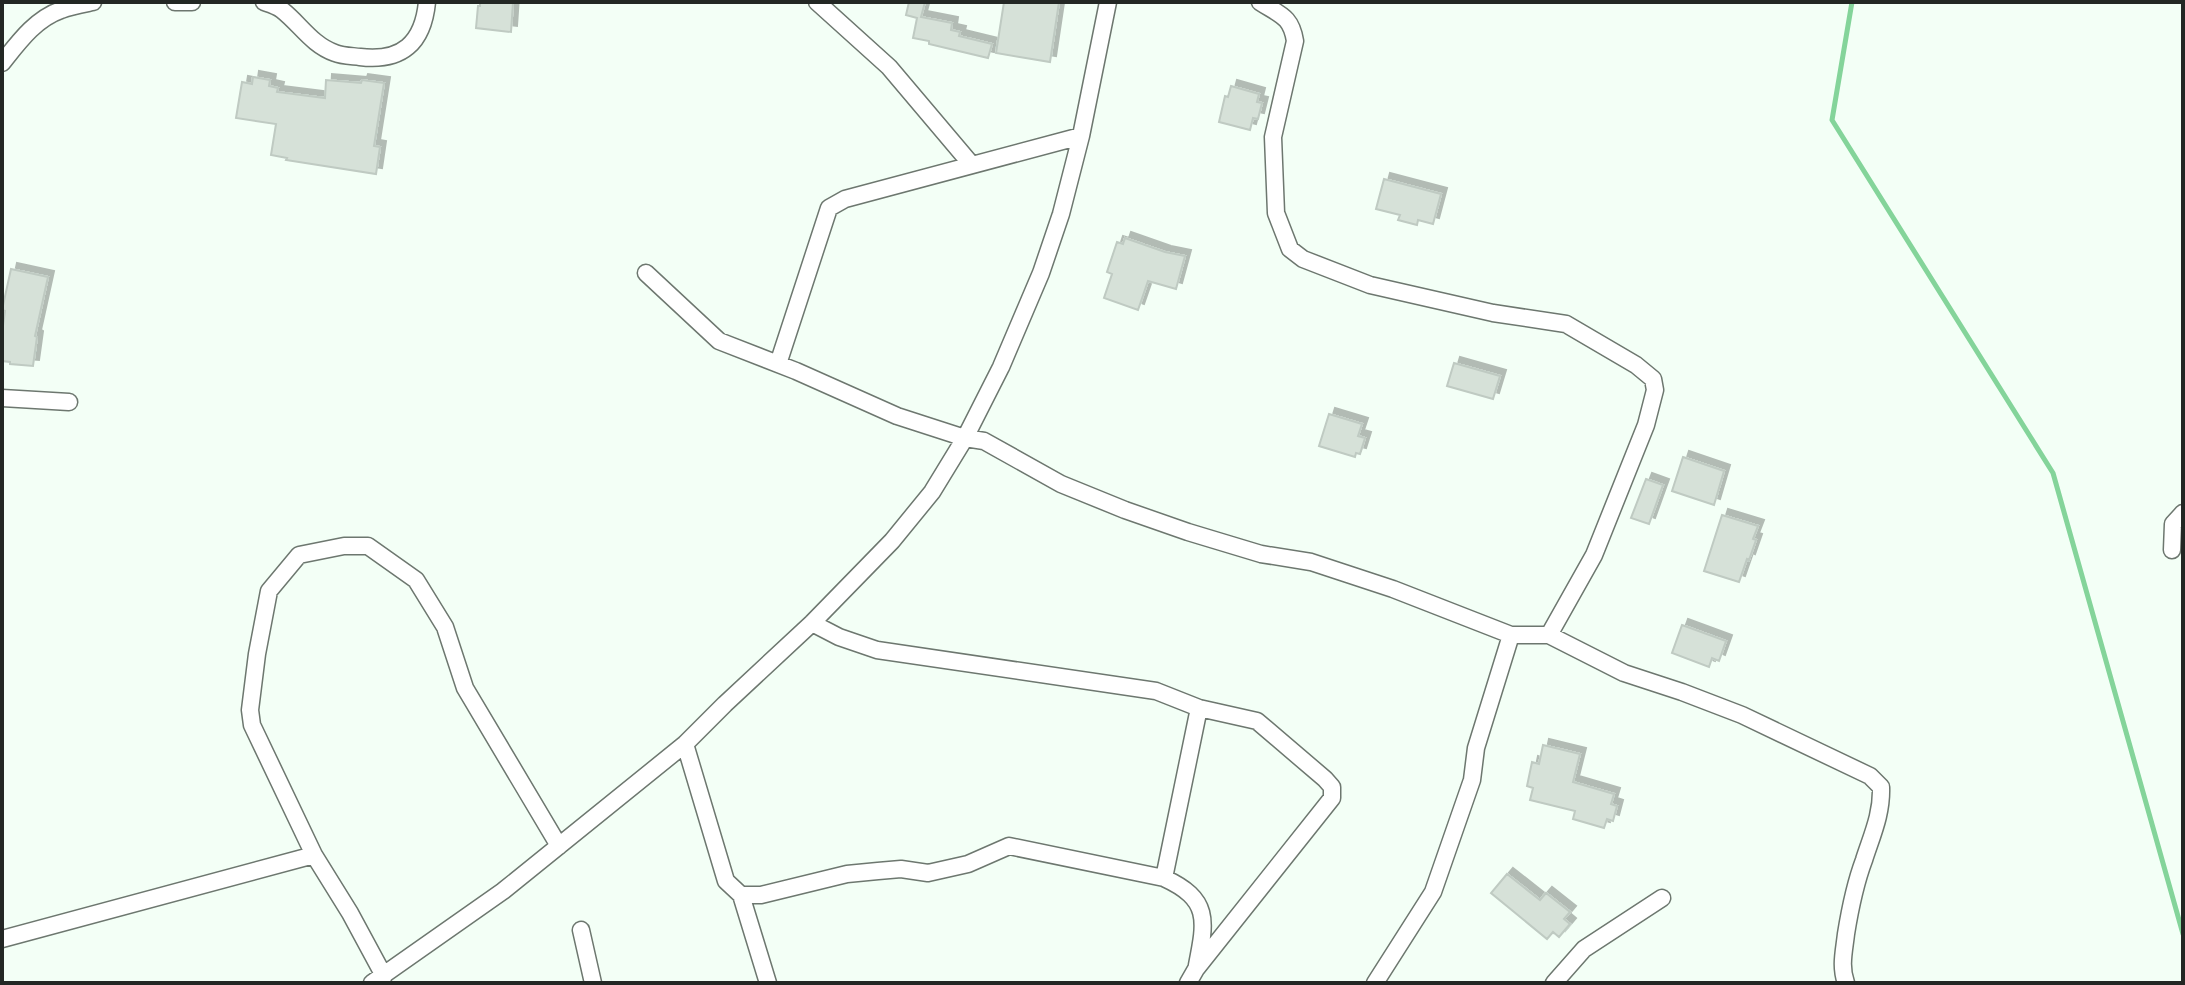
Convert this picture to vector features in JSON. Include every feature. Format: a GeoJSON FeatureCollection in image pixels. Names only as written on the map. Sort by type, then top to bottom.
{"type":"FeatureCollection","features":[{"type":"Feature","properties":{"kind":"street"},"geometry":{"type":"LineString","coordinates":[[2,63],[41,20],[61,10],[93,2]]}},
{"type":"Feature","properties":{"kind":"street"},"geometry":{"type":"LineString","coordinates":[[175,2],[192,2]]}},
{"type":"Feature","properties":{"kind":"street"},"geometry":{"type":"LineString","coordinates":[[264,2],[280,9],[309,37],[336,54],[371,58],[404,52],[414,42],[424,23],[427,2]]}},
{"type":"Feature","properties":{"kind":"street"},"geometry":{"type":"LineString","coordinates":[[817,2],[889,67],[971,164]]}},
{"type":"Feature","properties":{"kind":"street"},"geometry":{"type":"LineString","coordinates":[[559,846],[465,688],[445,627],[416,580],[368,546],[344,546],[299,555],[269,591],[257,654],[250,710],[252,725],[314,855],[350,913],[378,979],[503,891],[559,846],[685,744],[812,623],[892,541],[932,492],[965,438],[1001,367],[1041,273],[1061,214],[1081,136],[1108,2]]}},
{"type":"Feature","properties":{"kind":"street"},"geometry":{"type":"LineString","coordinates":[[1260,2],[1284,17],[1292,26],[1295,41],[1273,137],[1276,213],[1290,249],[1303,259],[1370,285],[1493,313],[1566,324],[1636,365],[1653,379],[1655,390],[1646,425],[1594,555],[1549,635]]}},
{"type":"Feature","properties":{"kind":"street"},"geometry":{"type":"LineString","coordinates":[[778,364],[829,208],[845,199],[1081,136]]}},
{"type":"Feature","properties":{"kind":"street"},"geometry":{"type":"LineString","coordinates":[[646,273],[719,341],[897,416],[984,441],[1061,484],[1188,532],[1261,554],[1311,562],[1393,589],[1511,635],[1549,635],[1624,673],[1742,715],[1870,776],[1881,787],[1882,802],[1851,906],[1841,968],[1846,983]]}},
{"type":"Feature","properties":{"kind":"street"},"geometry":{"type":"LineString","coordinates":[[2,398],[69,402]]}},
{"type":"Feature","properties":{"kind":"street"},"geometry":{"type":"LineString","coordinates":[[2172,550],[2173,524],[2183,513]]}},
{"type":"Feature","properties":{"kind":"street"},"geometry":{"type":"LineString","coordinates":[[812,623],[839,637],[877,650],[1156,691],[1199,708],[1257,721],[1332,787],[1332,798],[1192,976]]}},
{"type":"Feature","properties":{"kind":"street"},"geometry":{"type":"LineString","coordinates":[[1375,983],[1433,892],[1472,780],[1476,748],[1511,635]]}},
{"type":"Feature","properties":{"kind":"street"},"geometry":{"type":"LineString","coordinates":[[1164,878],[1199,708]]}},
{"type":"Feature","properties":{"kind":"street"},"geometry":{"type":"LineString","coordinates":[[685,744],[726,881],[741,895],[768,983]]}},
{"type":"Feature","properties":{"kind":"street"},"geometry":{"type":"LineString","coordinates":[[741,895],[761,895],[847,874],[901,869],[928,873],[968,864],[1009,846],[1164,878],[1185,888],[1197,901],[1203,918],[1203,936],[1192,976]]}},
{"type":"Feature","properties":{"kind":"street"},"geometry":{"type":"LineString","coordinates":[[2,939],[314,855]]}},
{"type":"Feature","properties":{"kind":"street"},"geometry":{"type":"LineString","coordinates":[[1554,983],[1584,949],[1662,898]]}},
{"type":"Feature","properties":{"kind":"street"},"geometry":{"type":"LineString","coordinates":[[581,930],[593,983]]}},
{"type":"Feature","properties":{"kind":"building"},"geometry":{"type":"Polygon","coordinates":[[[480,2],[513,2],[511,32],[476,28],[480,2]]]}},
{"type":"Feature","properties":{"kind":"building"},"geometry":{"type":"Polygon","coordinates":[[[909,2],[925,2],[921,17],[952,23],[951,30],[960,32],[959,36],[992,44],[988,58],[913,38],[917,18],[906,15],[909,2]]]}},
{"type":"Feature","properties":{"kind":"building"},"geometry":{"type":"Polygon","coordinates":[[[1004,2],[1059,2],[1050,62],[996,53],[1004,2]]]}},
{"type":"Feature","properties":{"kind":"building"},"geometry":{"type":"Polygon","coordinates":[[[253,77],[270,80],[269,86],[278,88],[277,92],[325,98],[326,80],[384,83],[374,146],[380,147],[376,174],[271,155],[276,124],[236,118],[242,82],[252,84],[253,77]]]}},
{"type":"Feature","properties":{"kind":"building"},"geometry":{"type":"Polygon","coordinates":[[[1231,86],[1259,94],[1257,102],[1262,103],[1258,119],[1253,118],[1250,130],[1219,122],[1225,96],[1228,97],[1231,86]]]}},
{"type":"Feature","properties":{"kind":"building"},"geometry":{"type":"Polygon","coordinates":[[[1384,179],[1441,194],[1433,224],[1418,220],[1417,225],[1398,220],[1400,215],[1376,209],[1384,179]]]}},
{"type":"Feature","properties":{"kind":"building"},"geometry":{"type":"Polygon","coordinates":[[[1125,238],[1185,256],[1176,289],[1148,281],[1138,310],[1104,298],[1112,274],[1107,272],[1117,242],[1123,244],[1125,238]]]}},
{"type":"Feature","properties":{"kind":"building"},"geometry":{"type":"Polygon","coordinates":[[[11,269],[48,277],[35,336],[33,366],[2,361],[5,311],[2,310],[11,269]]]}},
{"type":"Feature","properties":{"kind":"building"},"geometry":{"type":"Polygon","coordinates":[[[1454,363],[1500,376],[1493,399],[1447,386],[1454,363]]]}},
{"type":"Feature","properties":{"kind":"building"},"geometry":{"type":"Polygon","coordinates":[[[1329,414],[1362,424],[1358,436],[1365,438],[1360,454],[1356,453],[1355,457],[1319,446],[1329,414]]]}},
{"type":"Feature","properties":{"kind":"building"},"geometry":{"type":"Polygon","coordinates":[[[1683,457],[1724,471],[1714,505],[1672,491],[1683,457]]]}},
{"type":"Feature","properties":{"kind":"building"},"geometry":{"type":"Polygon","coordinates":[[[1646,479],[1663,485],[1649,524],[1631,518],[1646,479]]]}},
{"type":"Feature","properties":{"kind":"building"},"geometry":{"type":"Polygon","coordinates":[[[1722,515],[1758,526],[1753,539],[1756,540],[1739,582],[1704,571],[1722,515]]]}},
{"type":"Feature","properties":{"kind":"building"},"geometry":{"type":"Polygon","coordinates":[[[1682,625],[1726,641],[1719,661],[1712,658],[1709,667],[1672,653],[1682,625]]]}},
{"type":"Feature","properties":{"kind":"building"},"geometry":{"type":"Polygon","coordinates":[[[1543,745],[1580,754],[1573,782],[1614,794],[1611,804],[1617,806],[1613,821],[1607,819],[1604,828],[1573,819],[1575,811],[1530,800],[1533,788],[1527,786],[1532,762],[1539,764],[1543,745]]]}},
{"type":"Feature","properties":{"kind":"building"},"geometry":{"type":"Polygon","coordinates":[[[1507,874],[1540,900],[1546,893],[1570,912],[1564,919],[1570,924],[1559,937],[1553,932],[1547,939],[1491,893],[1507,874]]]}},
{"type":"Feature","properties":{"kind":"waterway"},"geometry":{"type":"LineString","coordinates":[[1852,2],[1832,120],[2053,473],[2183,934]]}}]}
